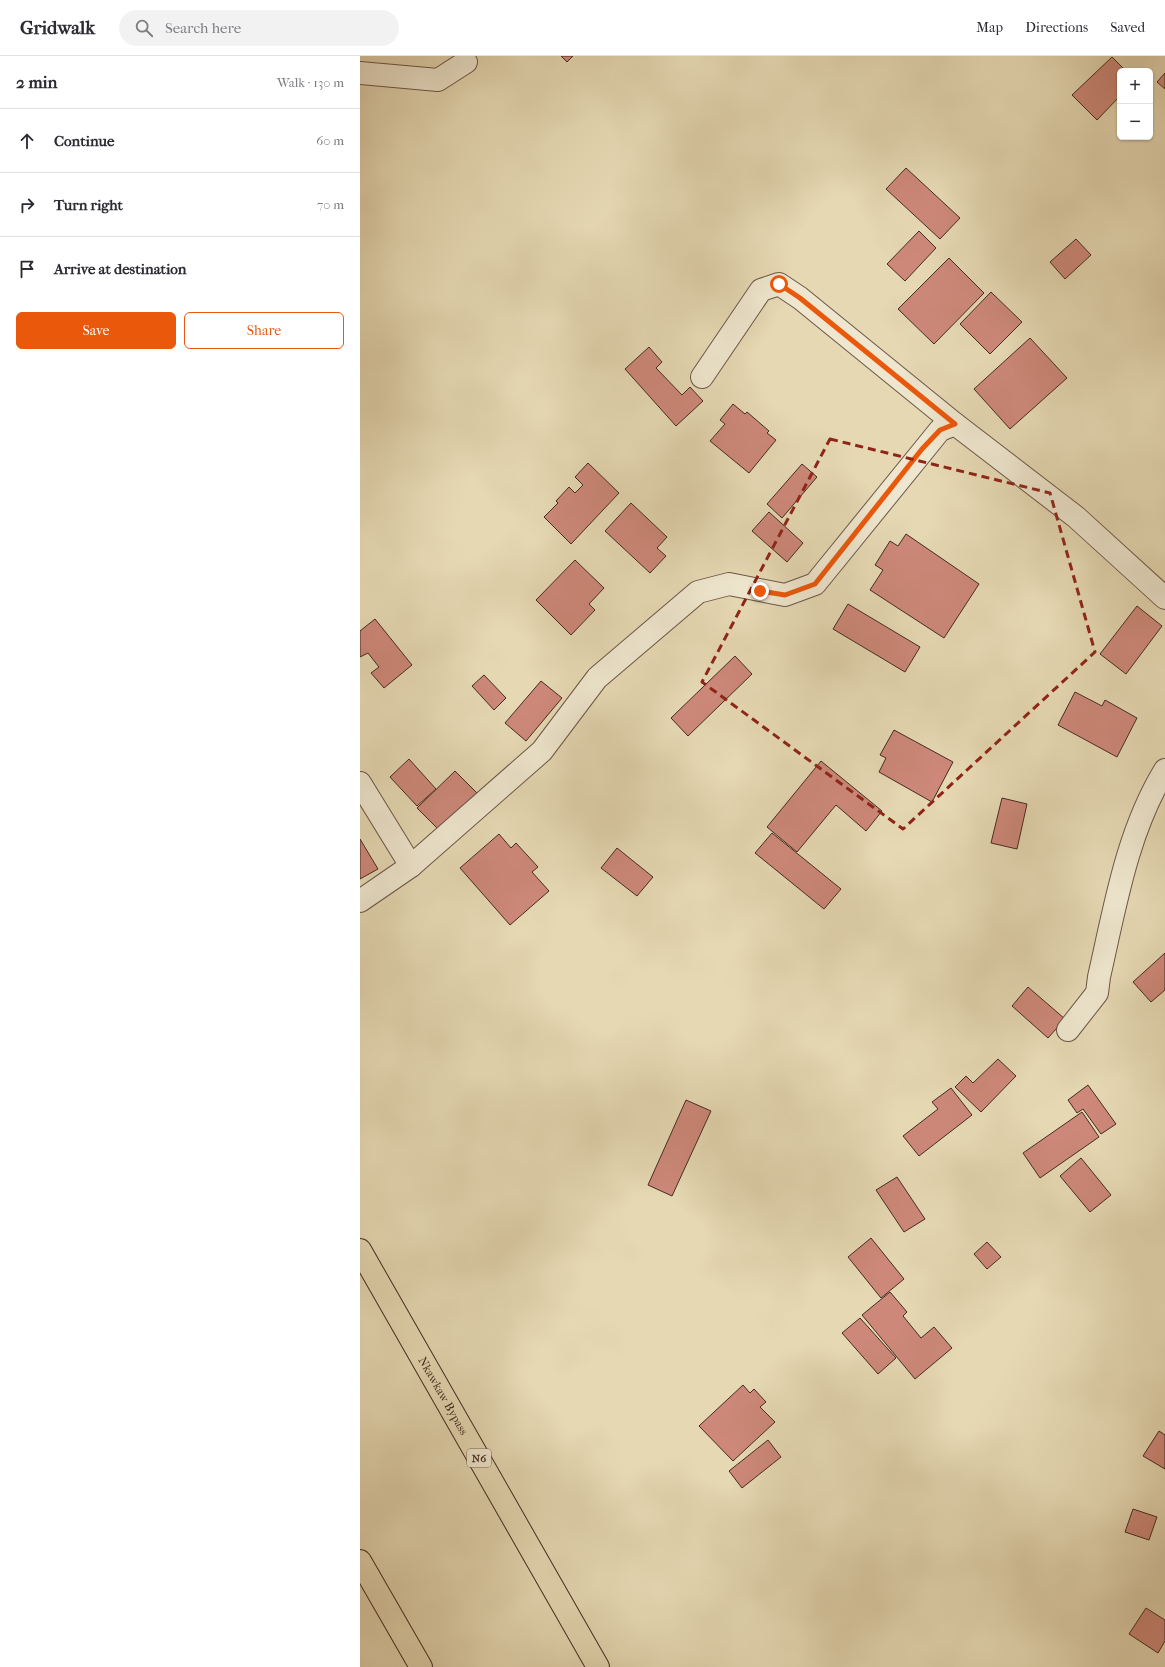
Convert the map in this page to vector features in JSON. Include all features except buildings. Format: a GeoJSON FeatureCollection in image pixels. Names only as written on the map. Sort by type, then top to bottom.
{"type":"FeatureCollection","features":[{"type":"Feature","properties":{"kind":"highway","name":"Nkawkaw Bypass"},"geometry":{"type":"LineString","coordinates":[[360,1250],[598,1667]]}},
{"type":"Feature","properties":{"kind":"highway"},"geometry":{"type":"LineString","coordinates":[[360,1561],[421,1667]]}},
{"type":"Feature","properties":{"kind":"street"},"geometry":{"type":"LineString","coordinates":[[360,73],[438,80],[466,62]]}},
{"type":"Feature","properties":{"kind":"street"},"geometry":{"type":"LineString","coordinates":[[702,377],[761,290],[779,284],[800,298],[955,424],[1076,517],[1165,598]]}},
{"type":"Feature","properties":{"kind":"street"},"geometry":{"type":"LineString","coordinates":[[360,901],[411,866],[542,751],[597,678],[698,592],[729,584],[785,595],[815,584],[922,449],[940,430],[955,424]]}},
{"type":"Feature","properties":{"kind":"street"},"geometry":{"type":"LineString","coordinates":[[1068,1030],[1097,993],[1099,977],[1127,856],[1155,786],[1165,770]]}},
{"type":"Feature","properties":{"kind":"street"},"geometry":{"type":"LineString","coordinates":[[360,783],[411,866]]}},
{"type":"Feature","properties":{"kind":"highlighted area"},"geometry":{"type":"Polygon","coordinates":[[[830,439],[1050,493],[1095,652],[903,829],[702,682],[830,439]]]}},
{"type":"Feature","properties":{"kind":"route"},"geometry":{"type":"LineString","coordinates":[[760,591],[785,595],[815,584],[922,449],[940,430],[955,424],[800,298],[779,284]]}}]}
